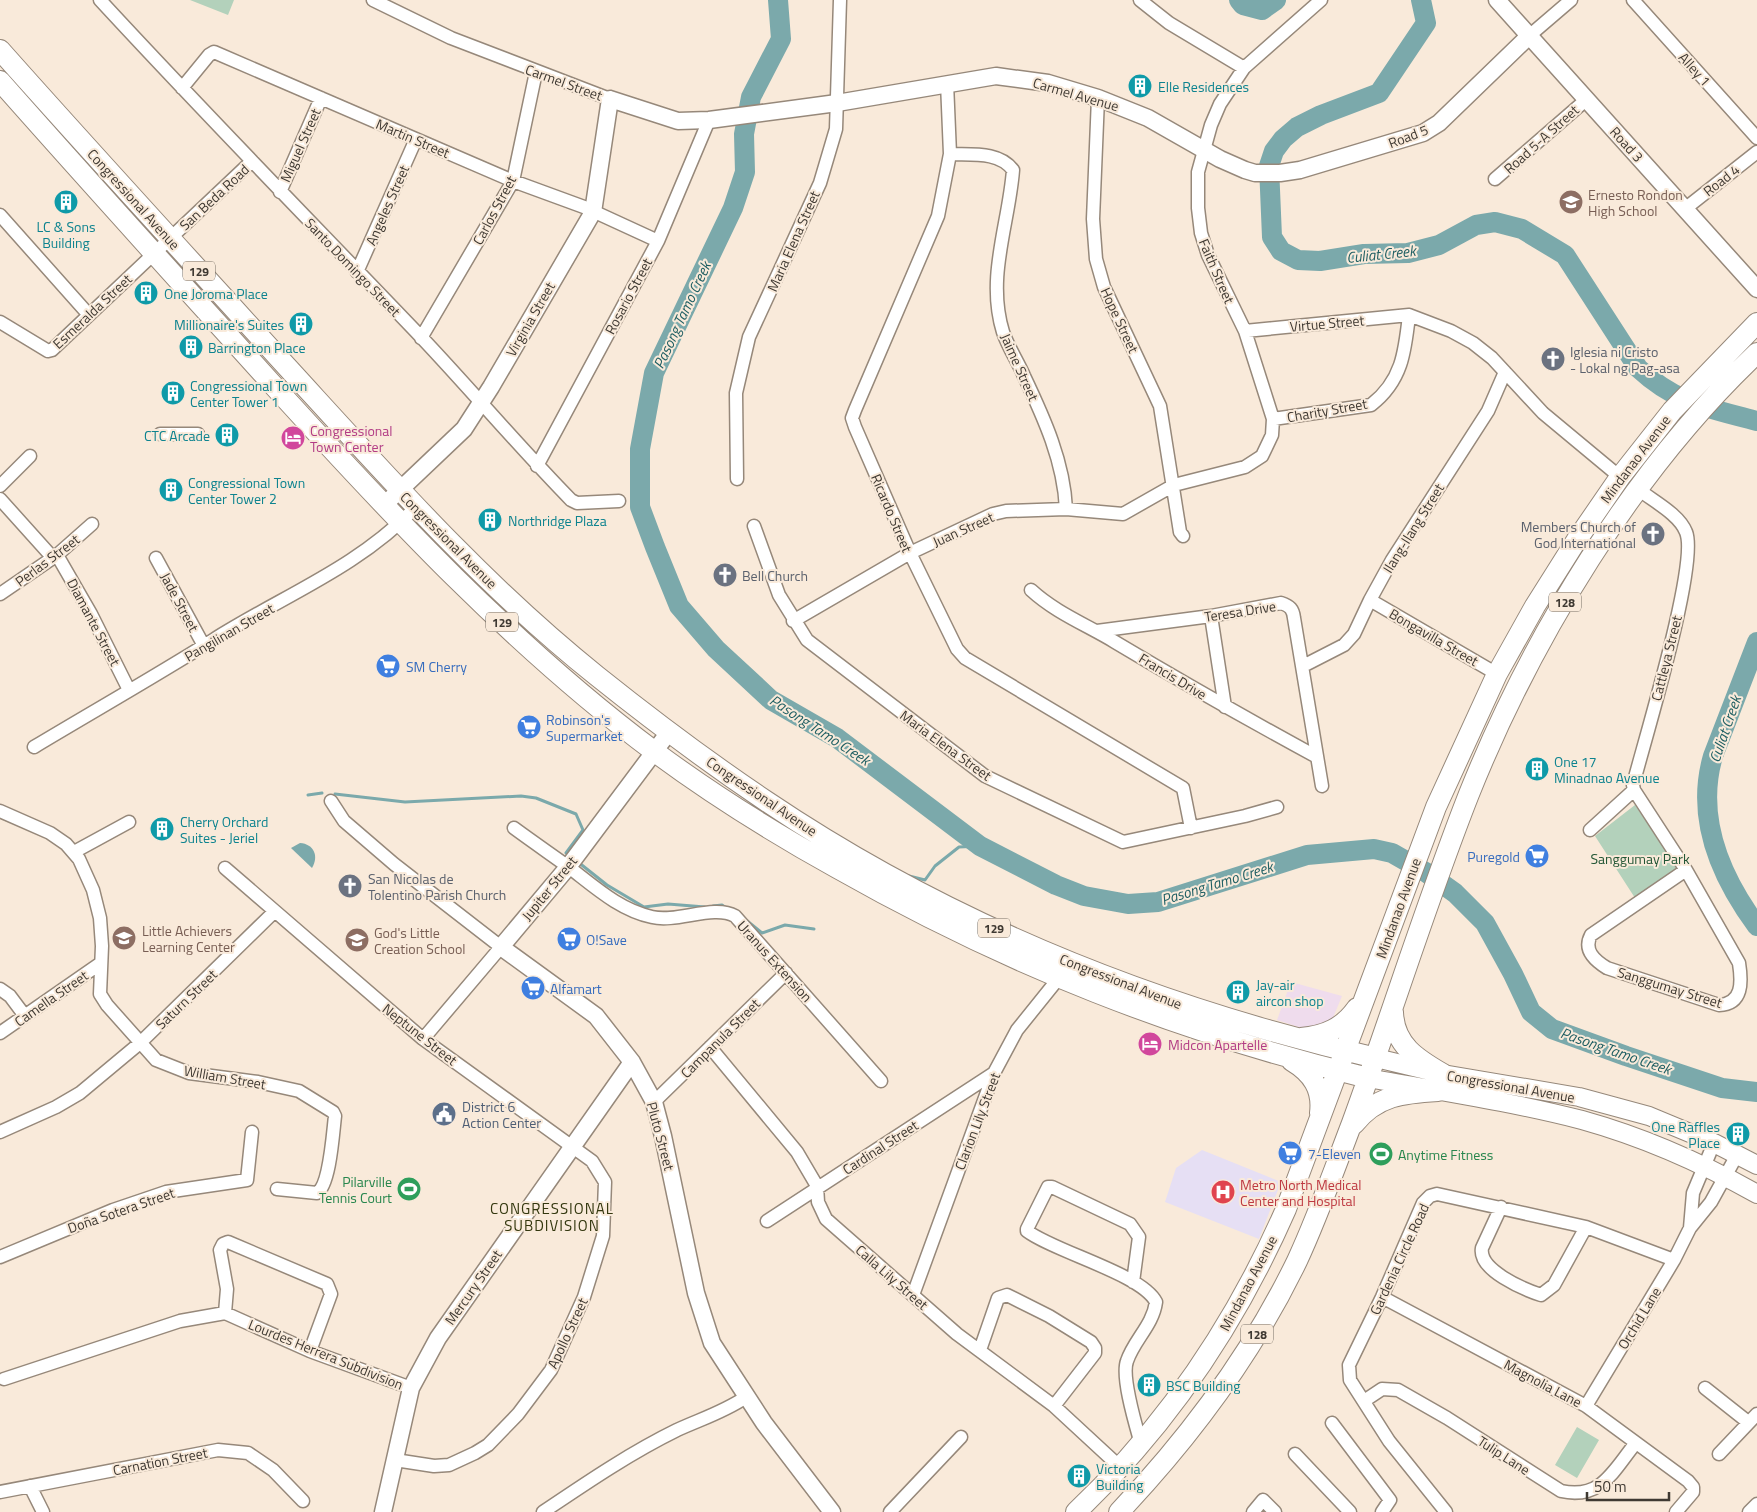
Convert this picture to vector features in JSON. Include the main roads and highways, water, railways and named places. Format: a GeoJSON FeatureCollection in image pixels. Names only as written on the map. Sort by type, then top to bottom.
{"type":"FeatureCollection","features":[{"type":"Feature","properties":{"kind":"main road","name":"Congressional Avenue"},"geometry":{"type":"LineString","coordinates":[[0,50],[400,490],[509,600],[595,675],[669,732],[767,802],[879,869],[1062,970],[1163,1019],[1284,1056],[1368,1078],[1441,1082],[1579,1097],[1649,1116],[1714,1143],[1757,1166]]}},
{"type":"Feature","properties":{"kind":"main road","name":"Congressional Avenue"},"geometry":{"type":"LineString","coordinates":[[0,82],[153,253],[384,505],[451,573],[562,677],[654,752],[755,821],[876,890],[955,932],[1062,970],[1296,1039],[1376,1058],[1441,1082],[1582,1120],[1643,1140],[1704,1166],[1757,1194]]}},
{"type":"Feature","properties":{"kind":"main road","name":"Mindanao Avenue"},"geometry":{"type":"LineString","coordinates":[[1119,1512],[1188,1435],[1252,1342],[1276,1300],[1313,1225],[1376,1058],[1442,868],[1495,734],[1561,608],[1638,489],[1686,425],[1711,383],[1757,323]]}},
{"type":"Feature","properties":{"kind":"main road","name":"Mindanao Avenue"},"geometry":{"type":"LineString","coordinates":[[1076,1512],[1141,1444],[1197,1370],[1252,1282],[1286,1209],[1419,851],[1474,721],[1497,674],[1540,598],[1620,477],[1672,411],[1757,353]]}},
{"type":"Feature","properties":{"kind":"main road"},"geometry":{"type":"LineString","coordinates":[[1474,721],[1495,734]]}},
{"type":"Feature","properties":{"kind":"main road"},"geometry":{"type":"LineString","coordinates":[[1296,1039],[1318,1036],[1336,1028],[1350,1017],[1364,998]]}},
{"type":"Feature","properties":{"kind":"main road"},"geometry":{"type":"LineString","coordinates":[[1350,1129],[1369,1108],[1385,1098],[1441,1082],[1405,1048],[1396,1031],[1393,1009]]}},
{"type":"Feature","properties":{"kind":"main road"},"geometry":{"type":"LineString","coordinates":[[1284,1056],[1305,1070],[1316,1084],[1320,1101],[1318,1125]]}},
{"type":"Feature","properties":{"kind":"main road"},"geometry":{"type":"LineString","coordinates":[[1092,1497],[1106,1512]]}},
{"type":"Feature","properties":{"kind":"water"},"geometry":{"type":"Polygon","coordinates":[[[300,843],[309,846],[314,851],[315,859],[312,868],[291,848],[300,843]]]}},
{"type":"Feature","properties":{"kind":"waterway","name":"Pasong Tamo Creek"},"geometry":{"type":"LineString","coordinates":[[778,0],[781,39],[751,97],[744,134],[745,172],[733,208],[654,373],[640,449],[640,507],[655,547],[679,606],[716,649],[771,700],[837,738],[980,846],[1056,885],[1084,896],[1128,904],[1158,902],[1307,855],[1374,849],[1392,853],[1427,873],[1455,893],[1485,923],[1531,1012],[1552,1029],[1722,1088],[1757,1092]]}},
{"type":"Feature","properties":{"kind":"waterway","name":"Culiat Creek"},"geometry":{"type":"LineString","coordinates":[[1239,0],[1243,5],[1262,10],[1276,0]]}},
{"type":"Feature","properties":{"kind":"waterway","name":"Culiat Creek"},"geometry":{"type":"LineString","coordinates":[[1421,0],[1426,23],[1379,93],[1321,115],[1297,127],[1283,139],[1274,151],[1269,166],[1272,237],[1281,251],[1298,260],[1320,261],[1364,254],[1408,253],[1439,245],[1476,225],[1495,222],[1522,229],[1565,255],[1638,368],[1652,380],[1666,390],[1694,403],[1757,421]]}},
{"type":"Feature","properties":{"kind":"waterway","name":"Culiat Creek"},"geometry":{"type":"LineString","coordinates":[[1757,642],[1713,756],[1708,779],[1707,802],[1714,846],[1722,867],[1732,887],[1757,926]]}},
{"type":"Feature","properties":{"kind":"waterway"},"geometry":{"type":"LineString","coordinates":[[308,795],[322,793]]}},
{"type":"Feature","properties":{"kind":"waterway"},"geometry":{"type":"LineString","coordinates":[[335,794],[405,802],[521,796],[536,798],[576,814],[583,830],[566,853]]}},
{"type":"Feature","properties":{"kind":"waterway"},"geometry":{"type":"LineString","coordinates":[[909,876],[925,880],[935,866],[959,847],[980,846]]}},
{"type":"Feature","properties":{"kind":"waterway"},"geometry":{"type":"LineString","coordinates":[[578,862],[607,885],[644,907],[668,904],[705,907]]}},
{"type":"Feature","properties":{"kind":"waterway"},"geometry":{"type":"LineString","coordinates":[[713,906],[722,905],[726,908]]}},
{"type":"Feature","properties":{"kind":"waterway"},"geometry":{"type":"LineString","coordinates":[[746,920],[762,933],[785,925],[814,929]]}},
{"type":"Feature","properties":{"kind":"place","name":"Elle Residences"},"geometry":{"type":"Point","coordinates":[1140,86]}},
{"type":"Feature","properties":{"kind":"place","name":"LC & Sons Building"},"geometry":{"type":"Point","coordinates":[66,202]}},
{"type":"Feature","properties":{"kind":"place","name":"Ernesto Rondon High School"},"geometry":{"type":"Point","coordinates":[1571,202]}},
{"type":"Feature","properties":{"kind":"place","name":"One Joroma Place"},"geometry":{"type":"Point","coordinates":[146,293]}},
{"type":"Feature","properties":{"kind":"place","name":"Millionaire's Suites"},"geometry":{"type":"Point","coordinates":[301,324]}},
{"type":"Feature","properties":{"kind":"place","name":"Barrington Place"},"geometry":{"type":"Point","coordinates":[191,347]}},
{"type":"Feature","properties":{"kind":"place","name":"Iglesia ni Cristo - Lokal ng Pag-asa"},"geometry":{"type":"Point","coordinates":[1553,359]}},
{"type":"Feature","properties":{"kind":"place","name":"Congressional Town Center Tower 1"},"geometry":{"type":"Point","coordinates":[173,393]}},
{"type":"Feature","properties":{"kind":"place","name":"CTC Arcade"},"geometry":{"type":"Point","coordinates":[227,435]}},
{"type":"Feature","properties":{"kind":"place","name":"Congressional Town Center"},"geometry":{"type":"Point","coordinates":[293,438]}},
{"type":"Feature","properties":{"kind":"place","name":"Congressional Town Center Tower 2"},"geometry":{"type":"Point","coordinates":[171,490]}},
{"type":"Feature","properties":{"kind":"place","name":"Northridge Plaza"},"geometry":{"type":"Point","coordinates":[490,520]}},
{"type":"Feature","properties":{"kind":"place","name":"Members Church of God International"},"geometry":{"type":"Point","coordinates":[1653,534]}},
{"type":"Feature","properties":{"kind":"place","name":"Bell Church"},"geometry":{"type":"Point","coordinates":[725,575]}},
{"type":"Feature","properties":{"kind":"place","name":"SM Cherry"},"geometry":{"type":"Point","coordinates":[388,666]}},
{"type":"Feature","properties":{"kind":"place","name":"Robinson's Supermarket"},"geometry":{"type":"Point","coordinates":[529,727]}},
{"type":"Feature","properties":{"kind":"place","name":"One 17 Minadnao Avenue"},"geometry":{"type":"Point","coordinates":[1537,769]}},
{"type":"Feature","properties":{"kind":"place","name":"Cherry Orchard Suites - Jeriel"},"geometry":{"type":"Point","coordinates":[162,829]}},
{"type":"Feature","properties":{"kind":"place","name":"Puregold"},"geometry":{"type":"Point","coordinates":[1537,856]}},
{"type":"Feature","properties":{"kind":"place","name":"San Nicolas de Tolentino Parish Church"},"geometry":{"type":"Point","coordinates":[350,886]}},
{"type":"Feature","properties":{"kind":"place","name":"Little Achievers Learning Center"},"geometry":{"type":"Point","coordinates":[124,938]}},
{"type":"Feature","properties":{"kind":"place","name":"O!Save"},"geometry":{"type":"Point","coordinates":[569,939]}},
{"type":"Feature","properties":{"kind":"place","name":"God's Little Creation School"},"geometry":{"type":"Point","coordinates":[357,940]}},
{"type":"Feature","properties":{"kind":"place","name":"Alfamart"},"geometry":{"type":"Point","coordinates":[533,988]}},
{"type":"Feature","properties":{"kind":"place","name":"Jay-air aircon shop"},"geometry":{"type":"Point","coordinates":[1238,992]}},
{"type":"Feature","properties":{"kind":"place","name":"Midcon Apartelle"},"geometry":{"type":"Point","coordinates":[1150,1044]}},
{"type":"Feature","properties":{"kind":"place","name":"District 6 Action Center"},"geometry":{"type":"Point","coordinates":[444,1114]}},
{"type":"Feature","properties":{"kind":"place","name":"One Raffles Place"},"geometry":{"type":"Point","coordinates":[1738,1134]}},
{"type":"Feature","properties":{"kind":"place","name":"7-Eleven"},"geometry":{"type":"Point","coordinates":[1290,1153]}},
{"type":"Feature","properties":{"kind":"place","name":"Anytime Fitness"},"geometry":{"type":"Point","coordinates":[1381,1154]}},
{"type":"Feature","properties":{"kind":"place","name":"Pilarville Tennis Court"},"geometry":{"type":"Point","coordinates":[409,1189]}},
{"type":"Feature","properties":{"kind":"place","name":"Metro North Medical Center and Hospital"},"geometry":{"type":"Point","coordinates":[1223,1192]}},
{"type":"Feature","properties":{"kind":"place","name":"BSC Building"},"geometry":{"type":"Point","coordinates":[1149,1385]}},
{"type":"Feature","properties":{"kind":"place","name":"Victoria Building"},"geometry":{"type":"Point","coordinates":[1079,1476]}},
{"type":"Feature","properties":{"kind":"district","name":"CONGRESSIONAL SUBDIVISION"},"geometry":{"type":"Point","coordinates":[552,1216]}},
{"type":"Feature","properties":{"kind":"park label","name":"Sanggumay Park"},"geometry":{"type":"Point","coordinates":[1640,858]}}]}
